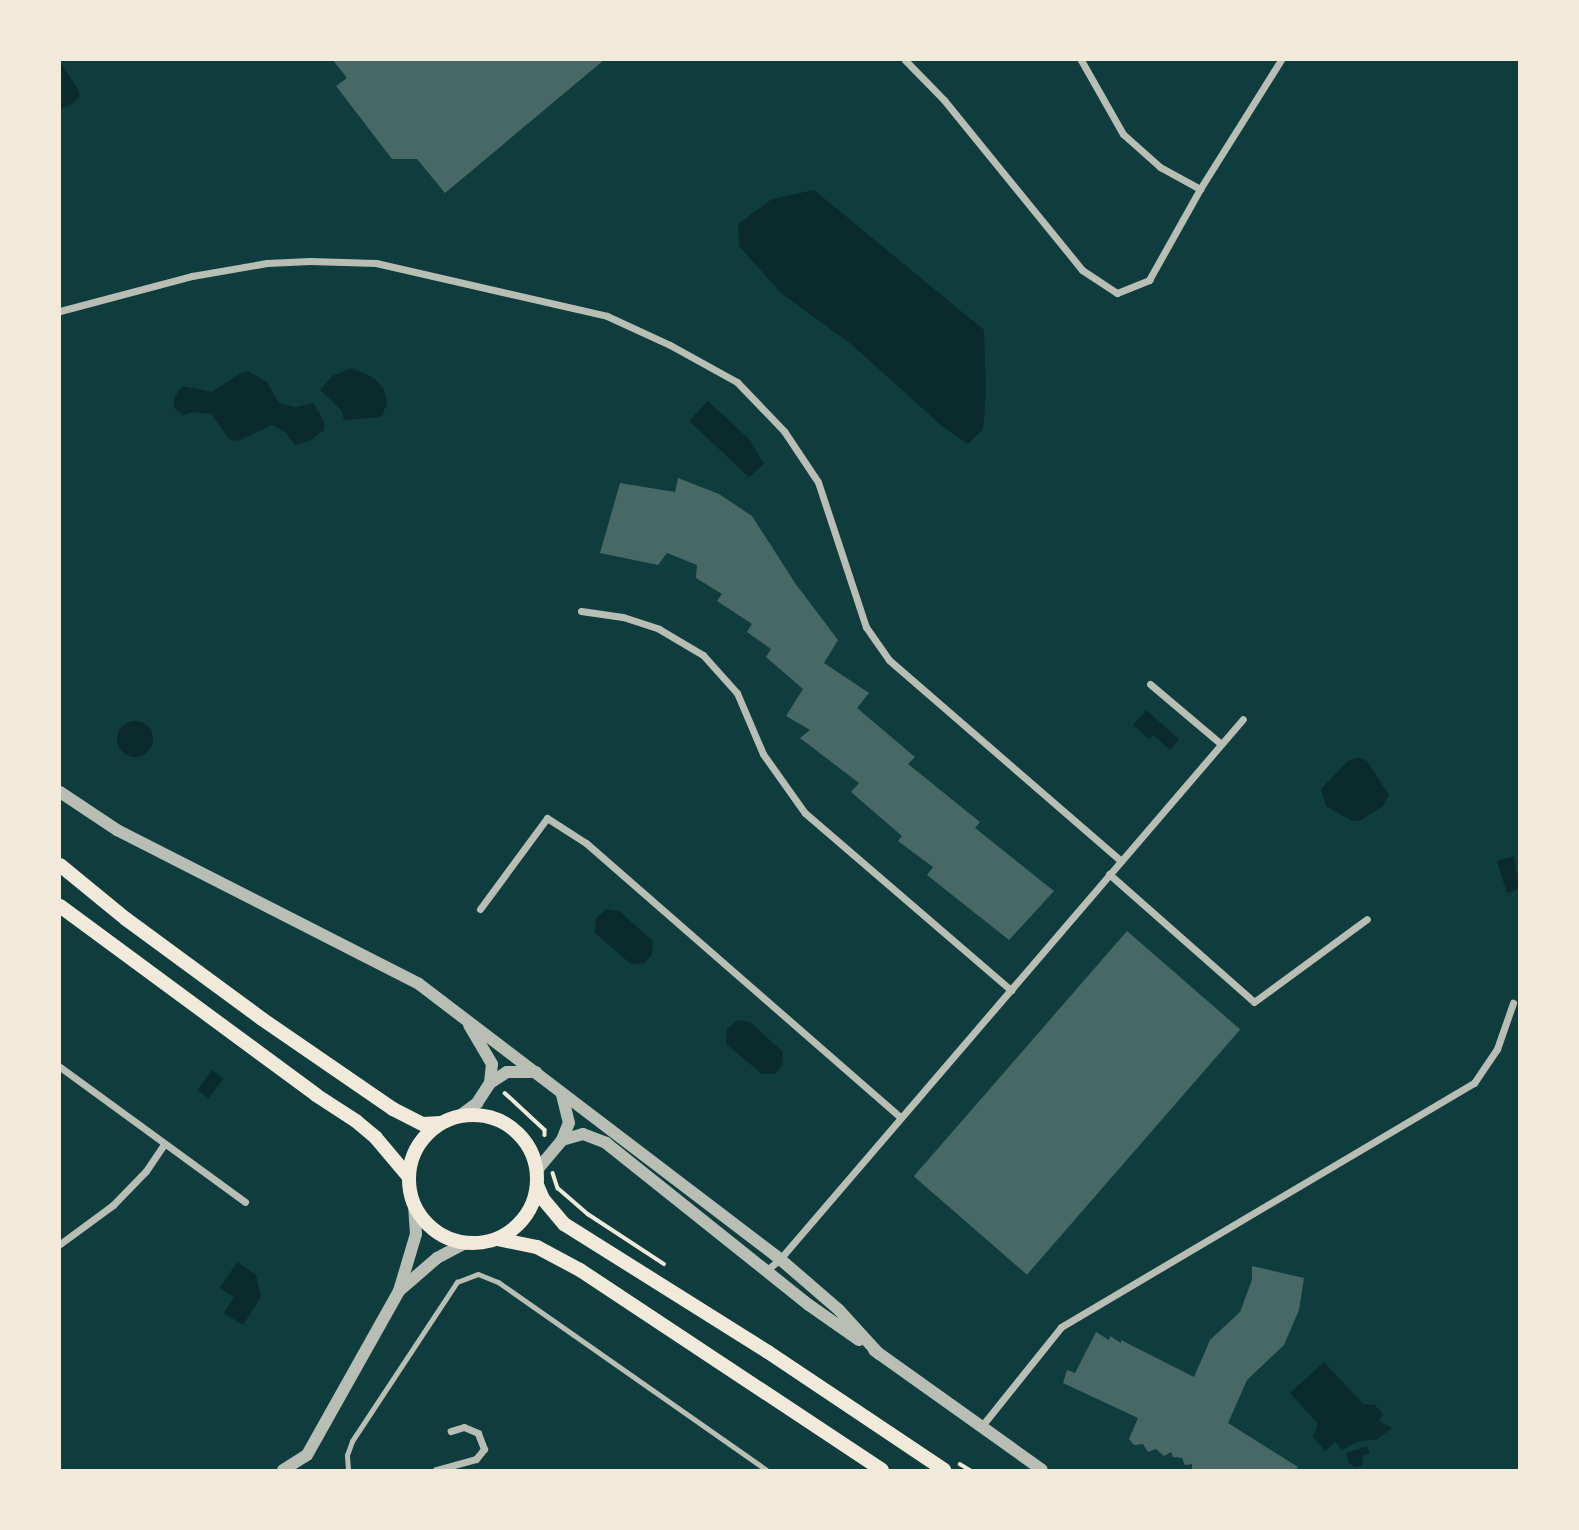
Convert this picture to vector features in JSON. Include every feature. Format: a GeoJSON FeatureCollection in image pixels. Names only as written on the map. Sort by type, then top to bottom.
{"type":"FeatureCollection","features":[{"type":"Feature","properties":{"kind":"main road"},"geometry":{"type":"LineString","coordinates":[[60,864],[126,919],[251,1011],[393,1109],[423,1124],[482,1115],[506,1124],[524,1140],[543,1199],[564,1224],[768,1352],[944,1471]]}},
{"type":"Feature","properties":{"kind":"main road"},"geometry":{"type":"LineString","coordinates":[[60,906],[316,1095],[356,1121],[376,1138],[409,1177]]}},
{"type":"Feature","properties":{"kind":"main road"},"geometry":{"type":"LineString","coordinates":[[441,1123],[418,1146],[409,1177],[414,1202],[421,1216],[441,1234],[465,1243],[497,1239],[537,1247],[580,1270],[882,1471]]}},
{"type":"Feature","properties":{"kind":"main road"},"geometry":{"type":"LineString","coordinates":[[497,1239],[518,1225],[529,1212],[537,1178]]}},
{"type":"Feature","properties":{"kind":"street"},"geometry":{"type":"LineString","coordinates":[[905,60],[944,100],[1082,270],[1117,293],[1149,280],[1200,189],[1281,60]]}},
{"type":"Feature","properties":{"kind":"street"},"geometry":{"type":"LineString","coordinates":[[1081,60],[1124,134],[1160,167],[1200,189]]}},
{"type":"Feature","properties":{"kind":"street"},"geometry":{"type":"LineString","coordinates":[[60,311],[192,276],[267,263],[310,261],[376,264],[607,316],[670,345],[737,382],[783,431],[818,482],[866,627],[888,660],[1121,861]]}},
{"type":"Feature","properties":{"kind":"street"},"geometry":{"type":"LineString","coordinates":[[582,611],[623,617],[659,629],[703,655],[737,693],[763,754],[805,813],[1011,990]]}},
{"type":"Feature","properties":{"kind":"street"},"geometry":{"type":"LineString","coordinates":[[1150,684],[1221,744]]}},
{"type":"Feature","properties":{"kind":"street"},"geometry":{"type":"LineString","coordinates":[[767,1270],[780,1259],[1243,719]]}},
{"type":"Feature","properties":{"kind":"street"},"geometry":{"type":"LineString","coordinates":[[60,792],[117,830],[419,984],[780,1259],[839,1310],[880,1354]]}},
{"type":"Feature","properties":{"kind":"street"},"geometry":{"type":"LineString","coordinates":[[480,909],[547,818],[586,843],[900,1117]]}},
{"type":"Feature","properties":{"kind":"street"},"geometry":{"type":"LineString","coordinates":[[1109,874],[1254,1002],[1367,919]]}},
{"type":"Feature","properties":{"kind":"street"},"geometry":{"type":"LineString","coordinates":[[981,1427],[1061,1327],[1474,1083],[1497,1049],[1513,1003]]}},
{"type":"Feature","properties":{"kind":"street"},"geometry":{"type":"LineString","coordinates":[[458,1117],[477,1102],[489,1083],[492,1064],[463,1016]]}},
{"type":"Feature","properties":{"kind":"street"},"geometry":{"type":"LineString","coordinates":[[60,1067],[245,1202]]}},
{"type":"Feature","properties":{"kind":"street"},"geometry":{"type":"LineString","coordinates":[[489,1083],[507,1072],[536,1072]]}},
{"type":"Feature","properties":{"kind":"street"},"geometry":{"type":"LineString","coordinates":[[537,1178],[548,1156],[562,1140],[569,1123],[561,1093]]}},
{"type":"Feature","properties":{"kind":"street"},"geometry":{"type":"LineString","coordinates":[[562,1140],[583,1135],[606,1143],[809,1305],[1042,1471]]}},
{"type":"Feature","properties":{"kind":"street"},"geometry":{"type":"LineString","coordinates":[[60,1244],[113,1205],[146,1171],[164,1144]]}},
{"type":"Feature","properties":{"kind":"street"},"geometry":{"type":"LineString","coordinates":[[287,1470],[307,1455],[399,1291],[416,1234],[414,1202]]}},
{"type":"Feature","properties":{"kind":"street"},"geometry":{"type":"LineString","coordinates":[[399,1291],[437,1258],[465,1243]]}},
{"type":"Feature","properties":{"kind":"street"},"geometry":{"type":"LineString","coordinates":[[436,1471],[477,1459],[484,1449],[478,1433],[464,1427],[451,1431]]}},
{"type":"Feature","properties":{"kind":"lane"},"geometry":{"type":"LineString","coordinates":[[348,1471],[346,1455],[352,1441],[442,1304],[457,1282],[478,1275],[498,1282],[766,1471]]}},
{"type":"Feature","properties":{"kind":"path"},"geometry":{"type":"LineString","coordinates":[[489,1083],[510,1097],[545,1130],[548,1156]]}},
{"type":"Feature","properties":{"kind":"water"},"geometry":{"type":"Polygon","coordinates":[[[61,63],[79,91],[79,98],[69,106],[60,108],[61,63]]]}},
{"type":"Feature","properties":{"kind":"water"},"geometry":{"type":"Polygon","coordinates":[[[814,190],[984,330],[986,393],[983,429],[968,444],[942,426],[851,344],[781,293],[739,246],[738,224],[772,199],[814,190]]]}},
{"type":"Feature","properties":{"kind":"water"},"geometry":{"type":"Polygon","coordinates":[[[352,368],[374,378],[384,389],[387,404],[381,417],[344,420],[342,411],[320,390],[332,376],[352,368]]]}},
{"type":"Feature","properties":{"kind":"water"},"geometry":{"type":"Polygon","coordinates":[[[248,371],[267,382],[279,403],[295,407],[313,403],[324,421],[324,430],[310,441],[295,445],[285,432],[272,425],[238,441],[229,439],[211,414],[194,412],[183,415],[174,408],[174,398],[182,386],[212,392],[248,371]]]}},
{"type":"Feature","properties":{"kind":"water"},"geometry":{"type":"Polygon","coordinates":[[[708,401],[749,439],[764,464],[749,477],[689,421],[708,401]]]}},
{"type":"Feature","properties":{"kind":"water"},"geometry":{"type":"Polygon","coordinates":[[[1146,710],[1179,739],[1170,750],[1153,735],[1149,739],[1133,725],[1146,710]]]}},
{"type":"Feature","properties":{"kind":"water"},"geometry":{"type":"Polygon","coordinates":[[[135,721],[148,726],[153,739],[148,752],[135,757],[122,752],[117,739],[122,726],[135,721]]]}},
{"type":"Feature","properties":{"kind":"water"},"geometry":{"type":"Polygon","coordinates":[[[1358,757],[1367,761],[1389,795],[1383,806],[1361,820],[1352,821],[1326,806],[1321,789],[1348,761],[1358,757]]]}},
{"type":"Feature","properties":{"kind":"water"},"geometry":{"type":"Polygon","coordinates":[[[1514,856],[1519,889],[1507,893],[1497,861],[1514,856]]]}},
{"type":"Feature","properties":{"kind":"water"},"geometry":{"type":"Polygon","coordinates":[[[607,909],[619,911],[653,941],[652,955],[644,963],[631,964],[595,933],[596,918],[607,909]]]}},
{"type":"Feature","properties":{"kind":"water"},"geometry":{"type":"Polygon","coordinates":[[[737,1020],[750,1022],[783,1052],[782,1066],[774,1074],[762,1074],[726,1044],[727,1029],[737,1020]]]}},
{"type":"Feature","properties":{"kind":"water"},"geometry":{"type":"Polygon","coordinates":[[[212,1070],[223,1078],[209,1098],[197,1090],[212,1070]]]}},
{"type":"Feature","properties":{"kind":"water"},"geometry":{"type":"Polygon","coordinates":[[[237,1262],[256,1275],[261,1297],[243,1325],[224,1313],[234,1297],[220,1288],[237,1262]]]}},
{"type":"Feature","properties":{"kind":"water"},"geometry":{"type":"Polygon","coordinates":[[[1324,1362],[1363,1404],[1375,1405],[1383,1414],[1379,1421],[1392,1428],[1377,1439],[1357,1442],[1342,1450],[1335,1442],[1325,1451],[1313,1437],[1318,1424],[1290,1393],[1324,1362]]]}},
{"type":"Feature","properties":{"kind":"water"},"geometry":{"type":"Polygon","coordinates":[[[1367,1446],[1370,1454],[1362,1456],[1363,1466],[1355,1467],[1349,1463],[1346,1453],[1367,1446]]]}},
{"type":"Feature","properties":{"kind":"building"},"geometry":{"type":"Polygon","coordinates":[[[333,60],[604,60],[445,193],[417,159],[392,159],[336,86],[347,78],[333,60]]]}},
{"type":"Feature","properties":{"kind":"building"},"geometry":{"type":"Polygon","coordinates":[[[678,478],[719,494],[752,516],[795,583],[838,640],[824,663],[869,693],[857,708],[915,757],[908,764],[980,822],[975,828],[1054,891],[1009,940],[927,875],[933,867],[898,841],[902,836],[851,792],[859,783],[800,738],[810,730],[786,716],[803,689],[766,657],[771,649],[747,632],[752,624],[717,601],[722,594],[696,578],[697,565],[667,553],[658,565],[600,553],[620,483],[675,492],[678,478]]]}},
{"type":"Feature","properties":{"kind":"building"},"geometry":{"type":"Polygon","coordinates":[[[1127,931],[1240,1029],[1027,1275],[914,1176],[1127,931]]]}},
{"type":"Feature","properties":{"kind":"building"},"geometry":{"type":"Polygon","coordinates":[[[1252,1266],[1304,1278],[1299,1310],[1284,1345],[1247,1380],[1228,1423],[1298,1467],[1295,1470],[1192,1470],[1192,1464],[1185,1465],[1182,1458],[1173,1457],[1171,1452],[1164,1456],[1156,1449],[1148,1452],[1143,1444],[1134,1445],[1129,1439],[1138,1418],[1063,1383],[1067,1370],[1075,1373],[1096,1332],[1109,1340],[1110,1336],[1121,1343],[1121,1340],[1194,1377],[1210,1340],[1240,1312],[1252,1280],[1252,1266]]]}}]}
